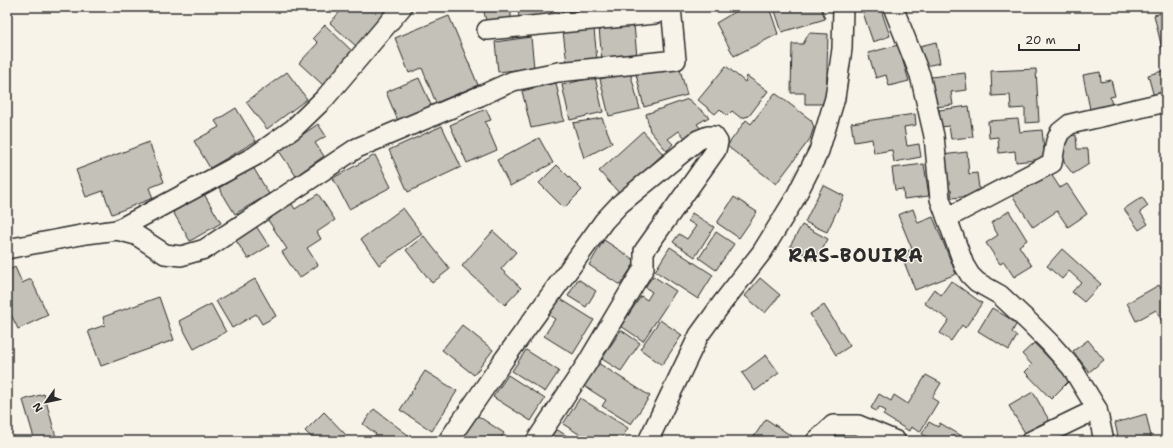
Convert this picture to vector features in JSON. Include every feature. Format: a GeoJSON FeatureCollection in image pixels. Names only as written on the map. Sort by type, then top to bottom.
{"type":"FeatureCollection","features":[{"type":"Feature","properties":{"kind":"street"},"geometry":{"type":"LineString","coordinates":[[7,249],[86,234],[117,230],[255,156],[293,130],[326,98],[402,7]]}},
{"type":"Feature","properties":{"kind":"street"},"geometry":{"type":"LineString","coordinates":[[117,230],[136,235],[164,254],[180,256],[192,254],[205,249],[357,148],[513,81],[558,72],[676,60],[671,7],[655,14],[487,30]]}},
{"type":"Feature","properties":{"kind":"street"},"geometry":{"type":"LineString","coordinates":[[648,441],[699,335],[762,252],[794,200],[819,151],[835,98],[842,49],[843,7]]}},
{"type":"Feature","properties":{"kind":"street"},"geometry":{"type":"LineString","coordinates":[[893,7],[920,75],[934,136],[940,199],[964,265],[970,275],[977,282],[1000,295],[1049,342],[1072,368],[1097,409],[1104,441]]}},
{"type":"Feature","properties":{"kind":"street"},"geometry":{"type":"LineString","coordinates":[[947,218],[1052,163],[1058,136],[1060,132],[1070,124],[1166,102]]}},
{"type":"Feature","properties":{"kind":"street"},"geometry":{"type":"LineString","coordinates":[[448,441],[505,358],[604,221],[620,204],[698,140],[708,136],[714,136],[718,142],[716,150],[644,251],[644,268],[586,366],[536,441]]}},
{"type":"Feature","properties":{"kind":"street"},"geometry":{"type":"LineString","coordinates":[[1031,441],[1097,409]]}},
{"type":"Feature","properties":{"kind":"street"},"geometry":{"type":"LineString","coordinates":[[816,441],[833,426],[858,425],[896,441]]}},
{"type":"Feature","properties":{"kind":"building"},"geometry":{"type":"Polygon","coordinates":[[[344,7],[384,7],[388,10],[356,46],[330,23],[344,7]]]}},
{"type":"Feature","properties":{"kind":"building"},"geometry":{"type":"Polygon","coordinates":[[[483,7],[511,7],[511,20],[486,21],[483,7]]]}},
{"type":"Feature","properties":{"kind":"building"},"geometry":{"type":"Polygon","coordinates":[[[518,7],[551,7],[552,15],[519,18],[518,7]]]}},
{"type":"Feature","properties":{"kind":"building"},"geometry":{"type":"Polygon","coordinates":[[[555,7],[622,7],[622,10],[556,16],[555,7]]]}},
{"type":"Feature","properties":{"kind":"building"},"geometry":{"type":"Polygon","coordinates":[[[743,7],[769,7],[778,34],[734,56],[716,23],[743,7]]]}},
{"type":"Feature","properties":{"kind":"building"},"geometry":{"type":"Polygon","coordinates":[[[779,7],[821,7],[825,19],[782,32],[775,11],[779,7]]]}},
{"type":"Feature","properties":{"kind":"building"},"geometry":{"type":"Polygon","coordinates":[[[861,7],[880,7],[890,36],[873,42],[861,7]]]}},
{"type":"Feature","properties":{"kind":"building"},"geometry":{"type":"Polygon","coordinates":[[[1166,12],[1166,65],[1154,15],[1166,12]]]}},
{"type":"Feature","properties":{"kind":"building"},"geometry":{"type":"Polygon","coordinates":[[[449,16],[478,85],[436,103],[422,68],[409,73],[395,38],[449,16]]]}},
{"type":"Feature","properties":{"kind":"building"},"geometry":{"type":"Polygon","coordinates":[[[325,25],[353,52],[323,85],[299,63],[318,43],[313,38],[325,25]]]}},
{"type":"Feature","properties":{"kind":"building"},"geometry":{"type":"Polygon","coordinates":[[[634,25],[637,57],[602,61],[599,28],[634,25]]]}},
{"type":"Feature","properties":{"kind":"building"},"geometry":{"type":"Polygon","coordinates":[[[594,29],[597,60],[567,63],[563,32],[594,29]]]}},
{"type":"Feature","properties":{"kind":"building"},"geometry":{"type":"Polygon","coordinates":[[[809,33],[828,34],[826,104],[805,104],[805,93],[791,93],[792,44],[803,44],[809,33]]]}},
{"type":"Feature","properties":{"kind":"building"},"geometry":{"type":"Polygon","coordinates":[[[531,37],[534,68],[498,72],[495,42],[531,37]]]}},
{"type":"Feature","properties":{"kind":"building"},"geometry":{"type":"Polygon","coordinates":[[[936,42],[940,63],[925,66],[920,46],[936,42]]]}},
{"type":"Feature","properties":{"kind":"building"},"geometry":{"type":"Polygon","coordinates":[[[898,45],[909,81],[889,86],[886,75],[876,78],[868,53],[898,45]]]}},
{"type":"Feature","properties":{"kind":"building"},"geometry":{"type":"Polygon","coordinates":[[[726,66],[745,82],[747,76],[768,91],[749,116],[741,118],[732,111],[727,116],[720,109],[715,114],[698,100],[726,66]]]}},
{"type":"Feature","properties":{"kind":"building"},"geometry":{"type":"Polygon","coordinates":[[[680,69],[687,95],[644,107],[636,74],[680,69]]]}},
{"type":"Feature","properties":{"kind":"building"},"geometry":{"type":"Polygon","coordinates":[[[1036,69],[1039,122],[1025,123],[1025,108],[1011,109],[1010,95],[992,96],[991,71],[1036,69]]]}},
{"type":"Feature","properties":{"kind":"building"},"geometry":{"type":"Polygon","coordinates":[[[1166,70],[1166,89],[1164,89],[1166,94],[1154,97],[1148,75],[1166,70]]]}},
{"type":"Feature","properties":{"kind":"building"},"geometry":{"type":"Polygon","coordinates":[[[287,72],[307,99],[267,129],[246,102],[287,72]]]}},
{"type":"Feature","properties":{"kind":"building"},"geometry":{"type":"Polygon","coordinates":[[[630,72],[640,109],[609,116],[600,79],[630,72]]]}},
{"type":"Feature","properties":{"kind":"building"},"geometry":{"type":"Polygon","coordinates":[[[1100,72],[1101,82],[1111,80],[1115,96],[1110,97],[1112,105],[1090,109],[1083,75],[1100,72]]]}},
{"type":"Feature","properties":{"kind":"building"},"geometry":{"type":"Polygon","coordinates":[[[965,73],[967,90],[951,92],[953,105],[935,107],[931,77],[965,73]]]}},
{"type":"Feature","properties":{"kind":"building"},"geometry":{"type":"Polygon","coordinates":[[[595,77],[603,112],[570,120],[562,85],[595,77]]]}},
{"type":"Feature","properties":{"kind":"building"},"geometry":{"type":"Polygon","coordinates":[[[419,78],[432,107],[398,121],[386,92],[419,78]]]}},
{"type":"Feature","properties":{"kind":"building"},"geometry":{"type":"Polygon","coordinates":[[[556,83],[564,121],[531,128],[522,91],[556,83]]]}},
{"type":"Feature","properties":{"kind":"building"},"geometry":{"type":"Polygon","coordinates":[[[775,93],[811,120],[814,127],[810,139],[776,184],[727,146],[746,120],[751,124],[775,93]]]}},
{"type":"Feature","properties":{"kind":"building"},"geometry":{"type":"Polygon","coordinates":[[[688,99],[709,117],[697,124],[701,129],[685,138],[679,131],[668,139],[673,144],[667,151],[650,131],[646,114],[688,99]]]}},
{"type":"Feature","properties":{"kind":"building"},"geometry":{"type":"Polygon","coordinates":[[[969,106],[973,137],[951,139],[949,126],[940,127],[939,110],[969,106]]]}},
{"type":"Feature","properties":{"kind":"building"},"geometry":{"type":"Polygon","coordinates":[[[236,108],[256,141],[210,168],[194,141],[219,127],[215,121],[236,108]]]}},
{"type":"Feature","properties":{"kind":"building"},"geometry":{"type":"Polygon","coordinates":[[[486,109],[491,120],[485,122],[497,150],[467,163],[450,125],[486,109]]]}},
{"type":"Feature","properties":{"kind":"building"},"geometry":{"type":"Polygon","coordinates":[[[915,114],[916,125],[904,127],[907,146],[919,144],[921,157],[894,162],[892,150],[874,153],[872,139],[854,142],[851,123],[915,114]]]}},
{"type":"Feature","properties":{"kind":"building"},"geometry":{"type":"Polygon","coordinates":[[[602,118],[612,143],[584,158],[573,123],[602,118]]]}},
{"type":"Feature","properties":{"kind":"building"},"geometry":{"type":"Polygon","coordinates":[[[1018,119],[1020,132],[1042,130],[1045,159],[1016,162],[1015,151],[999,153],[998,137],[989,138],[988,121],[1018,119]]]}},
{"type":"Feature","properties":{"kind":"building"},"geometry":{"type":"Polygon","coordinates":[[[318,124],[326,136],[315,143],[324,156],[296,176],[279,151],[318,124]]]}},
{"type":"Feature","properties":{"kind":"building"},"geometry":{"type":"Polygon","coordinates":[[[442,126],[461,167],[408,192],[389,150],[442,126]]]}},
{"type":"Feature","properties":{"kind":"building"},"geometry":{"type":"Polygon","coordinates":[[[643,131],[663,154],[620,194],[599,171],[643,131]]]}},
{"type":"Feature","properties":{"kind":"building"},"geometry":{"type":"Polygon","coordinates":[[[1076,135],[1077,149],[1088,149],[1089,164],[1073,174],[1065,164],[1063,157],[1064,142],[1067,136],[1076,135]]]}},
{"type":"Feature","properties":{"kind":"building"},"geometry":{"type":"Polygon","coordinates":[[[539,138],[553,163],[510,186],[497,160],[539,138]]]}},
{"type":"Feature","properties":{"kind":"building"},"geometry":{"type":"Polygon","coordinates":[[[149,142],[164,182],[149,188],[153,198],[112,214],[103,191],[86,197],[76,170],[149,142]]]}},
{"type":"Feature","properties":{"kind":"building"},"geometry":{"type":"Polygon","coordinates":[[[967,152],[969,174],[977,173],[980,195],[952,198],[951,190],[946,191],[942,155],[967,152]]]}},
{"type":"Feature","properties":{"kind":"building"},"geometry":{"type":"Polygon","coordinates":[[[375,155],[391,187],[349,209],[333,178],[375,155]]]}},
{"type":"Feature","properties":{"kind":"building"},"geometry":{"type":"Polygon","coordinates":[[[924,164],[929,196],[904,199],[903,189],[895,190],[892,168],[924,164]]]}},
{"type":"Feature","properties":{"kind":"building"},"geometry":{"type":"Polygon","coordinates":[[[557,165],[582,190],[564,208],[539,183],[557,165]]]}},
{"type":"Feature","properties":{"kind":"building"},"geometry":{"type":"Polygon","coordinates":[[[253,167],[269,194],[235,214],[219,188],[253,167]]]}},
{"type":"Feature","properties":{"kind":"building"},"geometry":{"type":"Polygon","coordinates":[[[1049,171],[1060,188],[1067,184],[1087,214],[1068,227],[1057,211],[1033,227],[1012,195],[1049,171]]]}},
{"type":"Feature","properties":{"kind":"building"},"geometry":{"type":"Polygon","coordinates":[[[823,185],[844,196],[827,232],[805,222],[823,185]]]}},
{"type":"Feature","properties":{"kind":"building"},"geometry":{"type":"Polygon","coordinates":[[[204,194],[221,223],[190,241],[173,212],[204,194]]]}},
{"type":"Feature","properties":{"kind":"building"},"geometry":{"type":"Polygon","coordinates":[[[318,194],[335,220],[317,232],[321,239],[307,248],[318,265],[299,278],[282,252],[287,249],[266,217],[290,201],[295,209],[318,194]]]}},
{"type":"Feature","properties":{"kind":"building"},"geometry":{"type":"Polygon","coordinates":[[[734,197],[757,212],[739,238],[717,223],[734,197]]]}},
{"type":"Feature","properties":{"kind":"building"},"geometry":{"type":"Polygon","coordinates":[[[1142,197],[1148,206],[1140,212],[1148,224],[1139,230],[1124,209],[1142,197]]]}},
{"type":"Feature","properties":{"kind":"building"},"geometry":{"type":"Polygon","coordinates":[[[403,208],[422,234],[379,265],[361,239],[403,208]]]}},
{"type":"Feature","properties":{"kind":"building"},"geometry":{"type":"Polygon","coordinates":[[[913,209],[918,223],[933,217],[956,274],[915,290],[901,254],[912,249],[898,215],[913,209]]]}},
{"type":"Feature","properties":{"kind":"building"},"geometry":{"type":"Polygon","coordinates":[[[1009,211],[1027,240],[1019,246],[1032,266],[1014,277],[1004,262],[1000,264],[986,243],[998,235],[991,223],[1009,211]]]}},
{"type":"Feature","properties":{"kind":"building"},"geometry":{"type":"Polygon","coordinates":[[[692,213],[714,227],[695,257],[673,242],[679,234],[687,239],[696,226],[688,221],[692,213]]]}},
{"type":"Feature","properties":{"kind":"building"},"geometry":{"type":"Polygon","coordinates":[[[802,225],[828,239],[816,261],[790,246],[802,225]]]}},
{"type":"Feature","properties":{"kind":"building"},"geometry":{"type":"Polygon","coordinates":[[[256,226],[269,246],[248,259],[235,239],[256,226]]]}},
{"type":"Feature","properties":{"kind":"building"},"geometry":{"type":"Polygon","coordinates":[[[493,231],[516,252],[501,269],[521,288],[505,305],[462,266],[493,231]]]}},
{"type":"Feature","properties":{"kind":"building"},"geometry":{"type":"Polygon","coordinates":[[[716,232],[734,244],[716,270],[699,258],[716,232]]]}},
{"type":"Feature","properties":{"kind":"building"},"geometry":{"type":"Polygon","coordinates":[[[424,236],[450,269],[432,283],[406,250],[424,236]]]}},
{"type":"Feature","properties":{"kind":"building"},"geometry":{"type":"Polygon","coordinates":[[[604,240],[636,261],[620,285],[589,265],[604,240]]]}},
{"type":"Feature","properties":{"kind":"building"},"geometry":{"type":"Polygon","coordinates":[[[670,247],[713,275],[698,299],[655,271],[670,247]]]}},
{"type":"Feature","properties":{"kind":"building"},"geometry":{"type":"Polygon","coordinates":[[[1062,249],[1101,284],[1084,302],[1072,292],[1081,282],[1069,271],[1062,279],[1047,266],[1062,249]]]}},
{"type":"Feature","properties":{"kind":"building"},"geometry":{"type":"Polygon","coordinates":[[[15,267],[22,283],[31,279],[48,315],[18,329],[7,306],[7,271],[15,267]]]}},
{"type":"Feature","properties":{"kind":"building"},"geometry":{"type":"Polygon","coordinates":[[[653,276],[676,291],[643,341],[621,326],[641,296],[647,300],[652,292],[645,287],[653,276]]]}},
{"type":"Feature","properties":{"kind":"building"},"geometry":{"type":"Polygon","coordinates":[[[760,278],[780,295],[765,313],[745,296],[760,278]]]}},
{"type":"Feature","properties":{"kind":"building"},"geometry":{"type":"Polygon","coordinates":[[[255,279],[276,316],[262,324],[256,314],[232,328],[216,301],[255,279]]]}},
{"type":"Feature","properties":{"kind":"building"},"geometry":{"type":"Polygon","coordinates":[[[578,279],[596,291],[586,307],[568,296],[578,279]]]}},
{"type":"Feature","properties":{"kind":"building"},"geometry":{"type":"Polygon","coordinates":[[[951,281],[982,303],[965,328],[962,325],[951,341],[940,333],[949,320],[924,303],[934,289],[941,295],[951,281]]]}},
{"type":"Feature","properties":{"kind":"building"},"geometry":{"type":"Polygon","coordinates":[[[1159,285],[1166,298],[1166,329],[1156,310],[1136,321],[1127,303],[1159,285]]]}},
{"type":"Feature","properties":{"kind":"building"},"geometry":{"type":"Polygon","coordinates":[[[159,297],[174,340],[101,366],[88,331],[105,325],[103,317],[159,297]]]}},
{"type":"Feature","properties":{"kind":"building"},"geometry":{"type":"Polygon","coordinates":[[[559,298],[594,320],[573,354],[544,336],[555,319],[549,315],[559,298]]]}},
{"type":"Feature","properties":{"kind":"building"},"geometry":{"type":"Polygon","coordinates":[[[211,304],[226,332],[194,349],[179,321],[211,304]]]}},
{"type":"Feature","properties":{"kind":"building"},"geometry":{"type":"Polygon","coordinates":[[[824,305],[850,346],[836,355],[810,314],[824,305]]]}},
{"type":"Feature","properties":{"kind":"building"},"geometry":{"type":"Polygon","coordinates":[[[992,308],[1017,323],[1012,332],[1017,336],[1009,350],[978,331],[992,308]]]}},
{"type":"Feature","properties":{"kind":"building"},"geometry":{"type":"Polygon","coordinates":[[[660,320],[682,335],[662,365],[640,349],[660,320]]]}},
{"type":"Feature","properties":{"kind":"building"},"geometry":{"type":"Polygon","coordinates":[[[462,325],[493,350],[474,375],[442,350],[462,325]]]}},
{"type":"Feature","properties":{"kind":"building"},"geometry":{"type":"Polygon","coordinates":[[[621,330],[640,343],[621,371],[602,359],[621,330]]]}},
{"type":"Feature","properties":{"kind":"building"},"geometry":{"type":"Polygon","coordinates":[[[1088,340],[1104,360],[1089,372],[1073,351],[1088,340]]]}},
{"type":"Feature","properties":{"kind":"building"},"geometry":{"type":"Polygon","coordinates":[[[1034,343],[1070,380],[1051,399],[1025,372],[1032,365],[1022,354],[1034,343]]]}},
{"type":"Feature","properties":{"kind":"building"},"geometry":{"type":"Polygon","coordinates":[[[526,350],[559,371],[545,392],[512,371],[526,350]]]}},
{"type":"Feature","properties":{"kind":"building"},"geometry":{"type":"Polygon","coordinates":[[[766,355],[779,373],[755,391],[742,373],[766,355]]]}},
{"type":"Feature","properties":{"kind":"building"},"geometry":{"type":"Polygon","coordinates":[[[598,363],[650,396],[631,424],[602,406],[606,400],[584,386],[598,363]]]}},
{"type":"Feature","properties":{"kind":"building"},"geometry":{"type":"Polygon","coordinates":[[[425,371],[457,391],[432,431],[400,410],[425,371]]]}},
{"type":"Feature","properties":{"kind":"building"},"geometry":{"type":"Polygon","coordinates":[[[508,375],[545,399],[531,421],[493,397],[508,375]]]}},
{"type":"Feature","properties":{"kind":"building"},"geometry":{"type":"Polygon","coordinates":[[[926,375],[941,383],[932,398],[938,402],[920,432],[911,427],[909,431],[883,415],[886,411],[879,407],[876,411],[871,408],[879,394],[891,401],[894,395],[908,404],[926,375]]]}},
{"type":"Feature","properties":{"kind":"building"},"geometry":{"type":"Polygon","coordinates":[[[1033,392],[1049,420],[1025,433],[1009,406],[1033,392]]]}},
{"type":"Feature","properties":{"kind":"building"},"geometry":{"type":"Polygon","coordinates":[[[44,394],[56,437],[35,441],[23,400],[44,394]]]}},
{"type":"Feature","properties":{"kind":"building"},"geometry":{"type":"Polygon","coordinates":[[[580,398],[628,428],[620,441],[590,441],[563,424],[580,398]]]}},
{"type":"Feature","properties":{"kind":"building"},"geometry":{"type":"Polygon","coordinates":[[[374,409],[408,435],[404,441],[370,441],[376,434],[363,424],[374,409]]]}},
{"type":"Feature","properties":{"kind":"building"},"geometry":{"type":"Polygon","coordinates":[[[324,412],[346,435],[340,441],[315,441],[305,431],[324,412]]]}},
{"type":"Feature","properties":{"kind":"building"},"geometry":{"type":"Polygon","coordinates":[[[475,414],[504,433],[499,441],[472,441],[462,434],[475,414]]]}},
{"type":"Feature","properties":{"kind":"building"},"geometry":{"type":"Polygon","coordinates":[[[1146,414],[1152,441],[1119,441],[1115,423],[1146,414]]]}},
{"type":"Feature","properties":{"kind":"building"},"geometry":{"type":"Polygon","coordinates":[[[766,419],[799,441],[751,441],[766,419]]]}},
{"type":"Feature","properties":{"kind":"building"},"geometry":{"type":"Polygon","coordinates":[[[929,422],[938,427],[940,423],[970,441],[934,441],[922,434],[929,422]]]}},
{"type":"Feature","properties":{"kind":"building"},"geometry":{"type":"Polygon","coordinates":[[[556,429],[575,441],[549,441],[556,429]]]}},
{"type":"Feature","properties":{"kind":"building"},"geometry":{"type":"Polygon","coordinates":[[[848,437],[856,441],[839,441],[848,437]]]}},
{"type":"Feature","properties":{"kind":"building"},"geometry":{"type":"Polygon","coordinates":[[[1092,437],[1092,441],[1083,441],[1092,437]]]}},
{"type":"Feature","properties":{"kind":"district","name":"RAS-BOUIRA"},"geometry":{"type":"Point","coordinates":[856,255]}}]}
